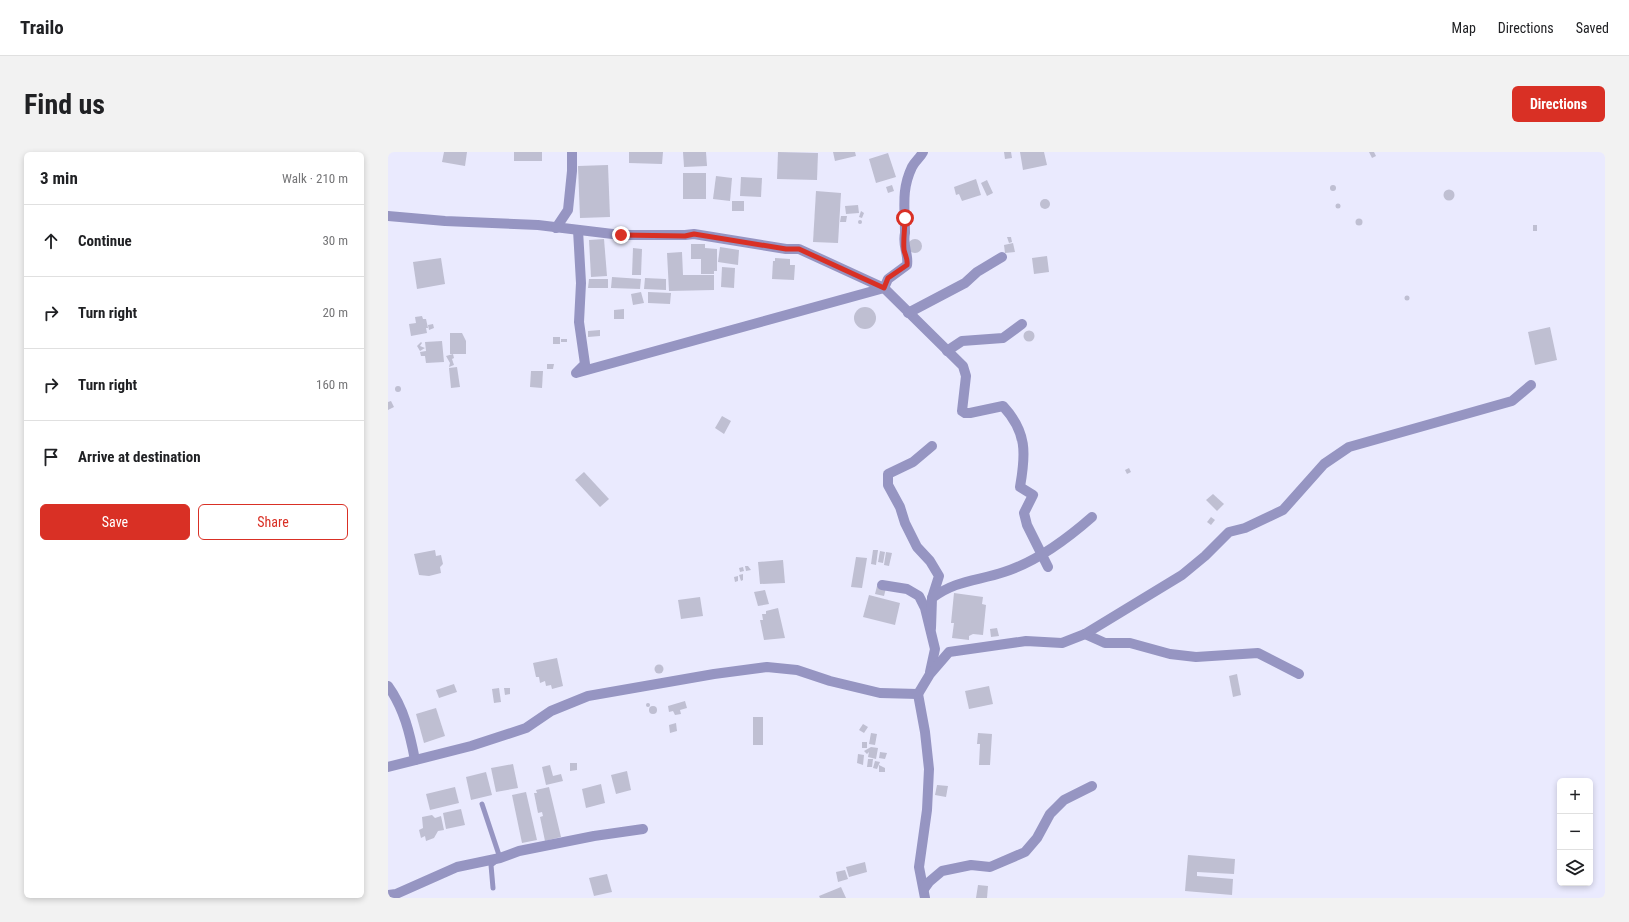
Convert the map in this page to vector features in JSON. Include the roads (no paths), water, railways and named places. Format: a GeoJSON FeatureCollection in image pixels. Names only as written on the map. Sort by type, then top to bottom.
{"type":"FeatureCollection","features":[{"type":"Feature","properties":{"kind":"street"},"geometry":{"type":"LineString","coordinates":[[556,228],[568,210],[572,171],[572,152]]}},
{"type":"Feature","properties":{"kind":"street"},"geometry":{"type":"LineString","coordinates":[[884,288],[888,278],[907,265],[908,260],[904,251],[904,186],[915,163],[920,160],[923,152]]}},
{"type":"Feature","properties":{"kind":"street"},"geometry":{"type":"LineString","coordinates":[[388,216],[556,228],[621,235],[685,236],[694,234],[786,249],[799,249],[884,288],[963,366],[966,376],[962,411],[965,414],[1003,406],[1017,423],[1024,451],[1020,487],[1033,495],[1024,513],[1027,525],[1043,553],[1048,567]]}},
{"type":"Feature","properties":{"kind":"street"},"geometry":{"type":"LineString","coordinates":[[578,230],[581,283],[579,322],[584,364],[576,373],[884,288]]}},
{"type":"Feature","properties":{"kind":"street"},"geometry":{"type":"LineString","coordinates":[[908,313],[966,283],[982,269],[1002,257]]}},
{"type":"Feature","properties":{"kind":"street"},"geometry":{"type":"LineString","coordinates":[[947,351],[962,341],[1004,338],[1022,324]]}},
{"type":"Feature","properties":{"kind":"street"},"geometry":{"type":"LineString","coordinates":[[925,893],[919,867],[928,810],[930,769],[918,694],[930,674],[949,652],[1026,641],[1062,643],[1085,634],[1182,575],[1205,556],[1229,532],[1245,528],[1283,510],[1324,464],[1349,448],[1512,401],[1531,385]]}},
{"type":"Feature","properties":{"kind":"street"},"geometry":{"type":"LineString","coordinates":[[931,628],[932,598],[939,576],[930,561],[918,547],[905,523],[900,507],[888,486],[888,474],[913,462],[932,446]]}},
{"type":"Feature","properties":{"kind":"street"},"geometry":{"type":"LineString","coordinates":[[932,598],[945,588],[964,581],[1004,572],[1043,553],[1077,531],[1092,517]]}},
{"type":"Feature","properties":{"kind":"street"},"geometry":{"type":"LineString","coordinates":[[882,585],[907,589],[919,596],[925,608],[935,649],[930,674]]}},
{"type":"Feature","properties":{"kind":"street"},"geometry":{"type":"LineString","coordinates":[[1085,634],[1105,643],[1130,643],[1170,654],[1196,657],[1258,654],[1299,674]]}},
{"type":"Feature","properties":{"kind":"street"},"geometry":{"type":"LineString","coordinates":[[388,767],[471,746],[526,728],[551,711],[588,696],[714,674],[767,667],[798,670],[830,681],[880,693],[918,694]]}},
{"type":"Feature","properties":{"kind":"street"},"geometry":{"type":"LineString","coordinates":[[388,686],[403,713],[415,760]]}},
{"type":"Feature","properties":{"kind":"street"},"geometry":{"type":"LineString","coordinates":[[925,893],[929,882],[942,871],[971,865],[990,867],[1025,852],[1037,838],[1050,814],[1064,800],[1092,786]]}},
{"type":"Feature","properties":{"kind":"street"},"geometry":{"type":"LineString","coordinates":[[388,895],[396,894],[457,867],[500,858],[507,854],[546,844],[643,829]]}},
{"type":"Feature","properties":{"kind":"lane"},"geometry":{"type":"LineString","coordinates":[[482,804],[500,858],[491,865],[493,888]]}}]}
